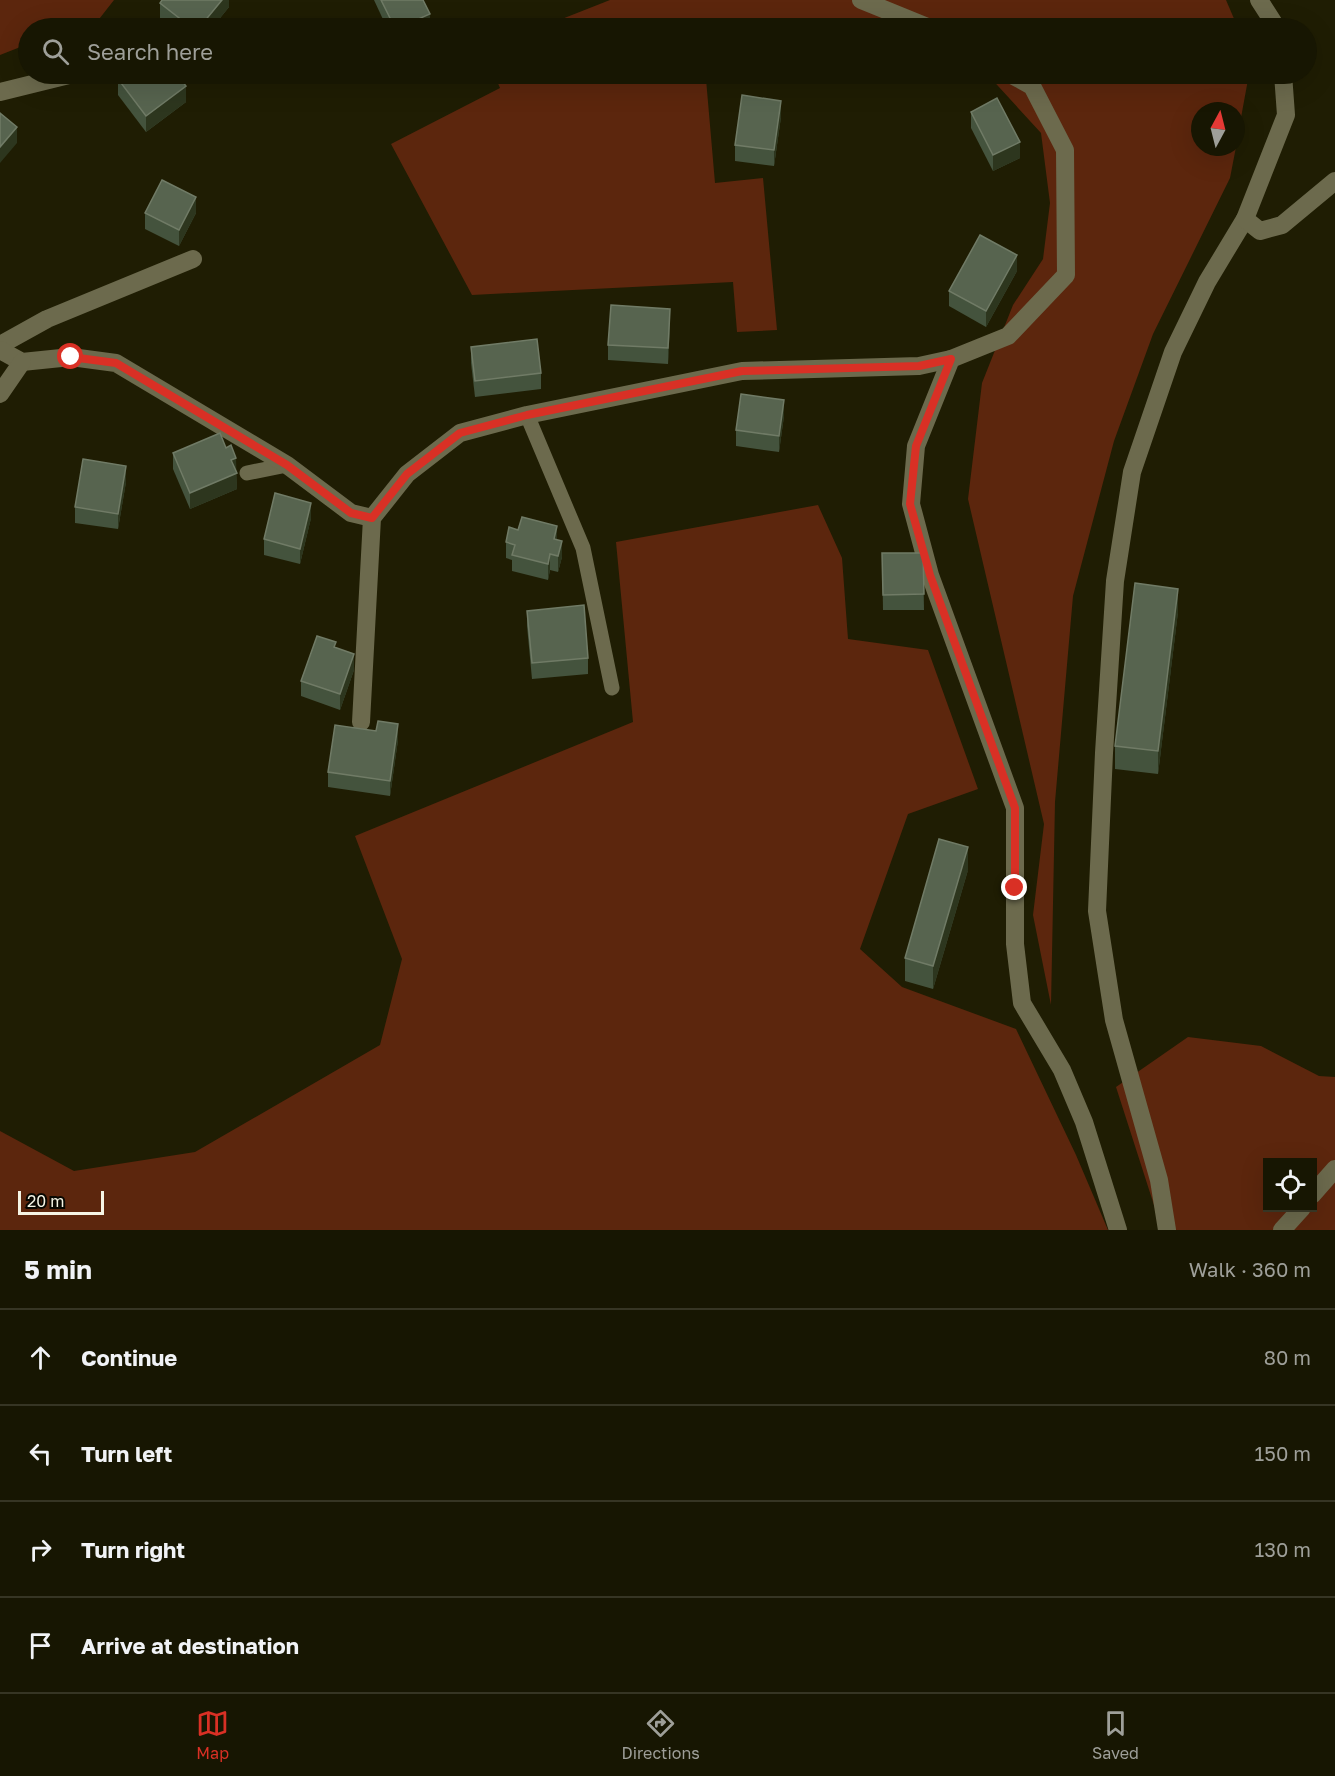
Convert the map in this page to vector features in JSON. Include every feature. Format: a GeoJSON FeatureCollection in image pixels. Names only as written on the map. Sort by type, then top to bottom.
{"type":"FeatureCollection","features":[{"type":"Feature","properties":{"kind":"street"},"geometry":{"type":"LineString","coordinates":[[861,0],[905,18]]}},
{"type":"Feature","properties":{"kind":"street"},"geometry":{"type":"LineString","coordinates":[[1259,0],[1271,18]]}},
{"type":"Feature","properties":{"kind":"street"},"geometry":{"type":"LineString","coordinates":[[0,92],[32,84]]}},
{"type":"Feature","properties":{"kind":"street"},"geometry":{"type":"LineString","coordinates":[[361,722],[372,518],[407,474],[460,433],[527,415],[742,371],[919,366],[951,359],[1008,336],[1066,275],[1065,150],[1032,86],[1028,84]]}},
{"type":"Feature","properties":{"kind":"street"},"geometry":{"type":"LineString","coordinates":[[1167,1230],[1159,1180],[1114,1020],[1097,911],[1115,581],[1132,472],[1173,352],[1208,282],[1245,219],[1286,115],[1284,84]]}},
{"type":"Feature","properties":{"kind":"street"},"geometry":{"type":"LineString","coordinates":[[1245,219],[1260,231],[1282,225],[1335,181]]}},
{"type":"Feature","properties":{"kind":"street"},"geometry":{"type":"LineString","coordinates":[[193,259],[47,319],[0,347],[22,363],[71,357],[116,363],[287,465],[351,513],[372,518]]}},
{"type":"Feature","properties":{"kind":"street"},"geometry":{"type":"LineString","coordinates":[[951,359],[916,446],[910,504],[930,575],[1015,808],[1015,944],[1022,1003],[1062,1070],[1084,1122],[1118,1230]]}},
{"type":"Feature","properties":{"kind":"street"},"geometry":{"type":"LineString","coordinates":[[0,394],[22,363]]}},
{"type":"Feature","properties":{"kind":"street"},"geometry":{"type":"LineString","coordinates":[[1317,1189],[1335,1169]]}},
{"type":"Feature","properties":{"kind":"street"},"geometry":{"type":"LineString","coordinates":[[1282,1230],[1298,1212]]}},
{"type":"Feature","properties":{"kind":"lane"},"geometry":{"type":"LineString","coordinates":[[527,415],[583,548],[612,688]]}},
{"type":"Feature","properties":{"kind":"lane"},"geometry":{"type":"LineString","coordinates":[[247,473],[287,465]]}},
{"type":"Feature","properties":{"kind":"shaded area"},"geometry":{"type":"Polygon","coordinates":[[[0,0],[114,0],[100,18],[18,18],[18,48],[0,55],[0,0]]]}},
{"type":"Feature","properties":{"kind":"shaded area"},"geometry":{"type":"Polygon","coordinates":[[[610,0],[1226,0],[1234,18],[564,18],[610,0]]]}},
{"type":"Feature","properties":{"kind":"shaded area"},"geometry":{"type":"Polygon","coordinates":[[[498,84],[706,84],[715,183],[763,178],[777,330],[737,332],[733,282],[472,295],[391,144],[500,88],[498,84]]]}},
{"type":"Feature","properties":{"kind":"shaded area"},"geometry":{"type":"Polygon","coordinates":[[[996,84],[1247,84],[1244,102],[1191,102],[1191,156],[1234,156],[1230,178],[1153,334],[1114,441],[1073,596],[1055,802],[1051,1005],[1033,915],[1044,824],[968,499],[982,383],[1013,305],[1043,259],[1050,203],[1041,133],[996,84]]]}},
{"type":"Feature","properties":{"kind":"shaded area"},"geometry":{"type":"Polygon","coordinates":[[[818,505],[842,558],[848,639],[928,650],[978,789],[908,814],[860,949],[902,987],[1016,1029],[1076,1155],[1108,1230],[0,1230],[0,1131],[74,1171],[195,1152],[380,1045],[402,959],[355,836],[633,722],[616,542],[818,505]]]}},
{"type":"Feature","properties":{"kind":"shaded area"},"geometry":{"type":"Polygon","coordinates":[[[1188,1037],[1261,1046],[1319,1076],[1335,1077],[1335,1230],[1162,1230],[1116,1087],[1188,1037]]]}},
{"type":"Feature","properties":{"kind":"building"},"geometry":{"type":"Polygon","coordinates":[[[162,0],[222,0],[207,18],[179,18],[160,3],[162,0]]]}},
{"type":"Feature","properties":{"kind":"building"},"geometry":{"type":"Polygon","coordinates":[[[381,0],[423,0],[430,14],[421,18],[390,18],[381,0]]]}},
{"type":"Feature","properties":{"kind":"building"},"geometry":{"type":"Polygon","coordinates":[[[122,84],[184,84],[186,86],[146,116],[122,84]]]}},
{"type":"Feature","properties":{"kind":"building"},"geometry":{"type":"Polygon","coordinates":[[[742,95],[781,101],[774,150],[735,145],[742,95]]]}},
{"type":"Feature","properties":{"kind":"building"},"geometry":{"type":"Polygon","coordinates":[[[997,98],[1020,142],[993,155],[971,112],[997,98]]]}},
{"type":"Feature","properties":{"kind":"building"},"geometry":{"type":"Polygon","coordinates":[[[0,113],[17,127],[0,147],[0,113]]]}},
{"type":"Feature","properties":{"kind":"building"},"geometry":{"type":"Polygon","coordinates":[[[162,180],[196,197],[179,230],[145,213],[162,180]]]}},
{"type":"Feature","properties":{"kind":"building"},"geometry":{"type":"Polygon","coordinates":[[[980,235],[1017,255],[986,311],[949,291],[980,235]]]}},
{"type":"Feature","properties":{"kind":"building"},"geometry":{"type":"Polygon","coordinates":[[[611,305],[670,309],[668,348],[608,345],[611,305]]]}},
{"type":"Feature","properties":{"kind":"building"},"geometry":{"type":"Polygon","coordinates":[[[537,339],[541,373],[475,381],[471,347],[537,339]]]}},
{"type":"Feature","properties":{"kind":"building"},"geometry":{"type":"Polygon","coordinates":[[[741,394],[784,400],[779,436],[736,430],[741,394]]]}},
{"type":"Feature","properties":{"kind":"building"},"geometry":{"type":"Polygon","coordinates":[[[220,433],[226,448],[231,445],[236,458],[231,460],[237,473],[190,493],[173,453],[220,433]]]}},
{"type":"Feature","properties":{"kind":"building"},"geometry":{"type":"Polygon","coordinates":[[[83,459],[126,466],[118,514],[75,507],[83,459]]]}},
{"type":"Feature","properties":{"kind":"building"},"geometry":{"type":"Polygon","coordinates":[[[275,493],[311,503],[300,549],[264,539],[275,493]]]}},
{"type":"Feature","properties":{"kind":"building"},"geometry":{"type":"Polygon","coordinates":[[[522,517],[557,526],[554,539],[562,541],[558,556],[550,554],[548,564],[512,555],[515,545],[506,542],[509,527],[518,530],[522,517]]]}},
{"type":"Feature","properties":{"kind":"building"},"geometry":{"type":"Polygon","coordinates":[[[882,553],[923,553],[924,594],[883,595],[882,553]]]}},
{"type":"Feature","properties":{"kind":"building"},"geometry":{"type":"Polygon","coordinates":[[[1135,583],[1178,589],[1158,751],[1115,746],[1135,583]]]}},
{"type":"Feature","properties":{"kind":"building"},"geometry":{"type":"Polygon","coordinates":[[[584,605],[588,658],[532,663],[527,611],[584,605]]]}},
{"type":"Feature","properties":{"kind":"building"},"geometry":{"type":"Polygon","coordinates":[[[317,636],[336,642],[334,647],[354,654],[340,694],[301,681],[317,636]]]}},
{"type":"Feature","properties":{"kind":"building"},"geometry":{"type":"Polygon","coordinates":[[[378,721],[398,724],[390,781],[328,772],[335,725],[376,731],[378,721]]]}},
{"type":"Feature","properties":{"kind":"building"},"geometry":{"type":"Polygon","coordinates":[[[939,839],[968,847],[933,966],[905,958],[939,839]]]}},
{"type":"Feature","properties":{"kind":"route"},"geometry":{"type":"LineString","coordinates":[[71,357],[116,363],[287,465],[351,513],[372,518],[407,474],[460,433],[527,415],[742,371],[919,366],[951,359],[916,446],[910,504],[930,575],[1015,808],[1015,888]]}}]}
